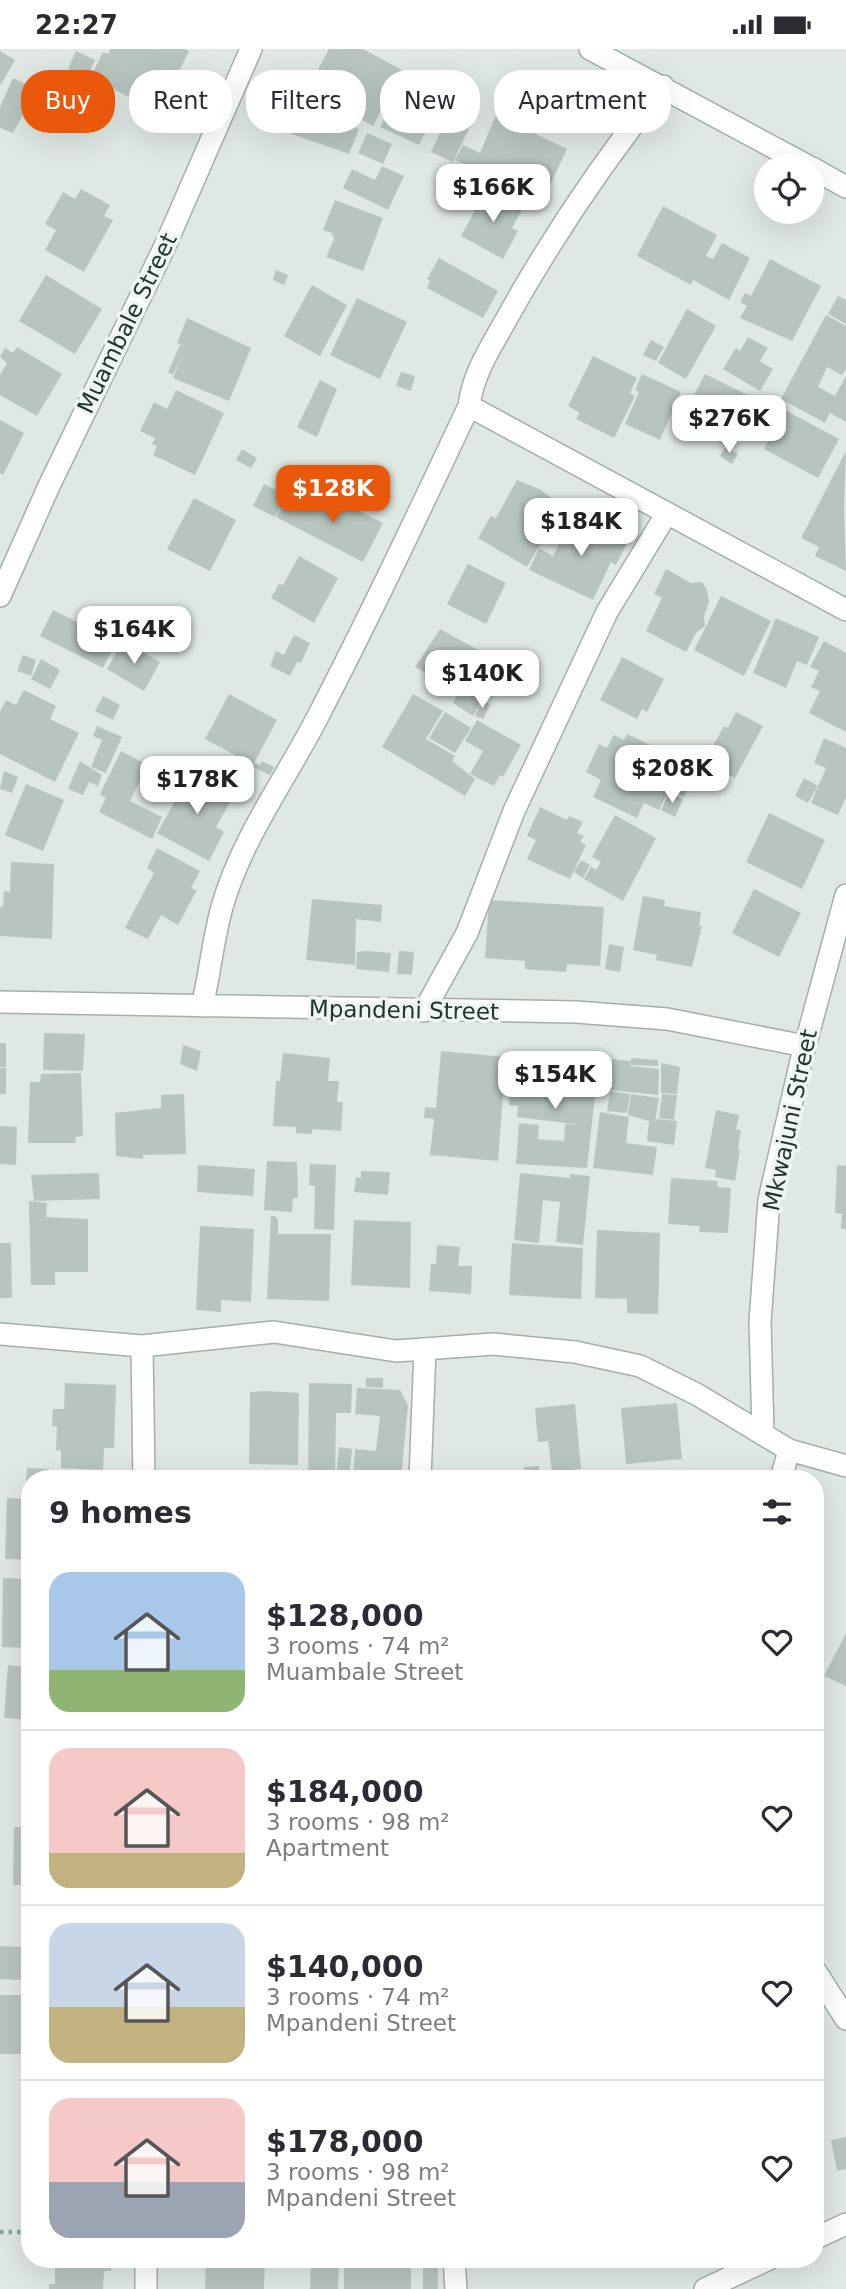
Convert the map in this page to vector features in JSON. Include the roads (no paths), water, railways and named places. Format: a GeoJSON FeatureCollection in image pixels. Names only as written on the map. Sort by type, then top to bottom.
{"type":"FeatureCollection","features":[{"type":"Feature","properties":{"kind":"street","name":"Muambale Street"},"geometry":{"type":"LineString","coordinates":[[0,596],[49,486],[165,246],[251,49]]}},
{"type":"Feature","properties":{"kind":"street"},"geometry":{"type":"LineString","coordinates":[[590,49],[631,70]]}},
{"type":"Feature","properties":{"kind":"street"},"geometry":{"type":"LineString","coordinates":[[671,90],[786,154]]}},
{"type":"Feature","properties":{"kind":"street"},"geometry":{"type":"LineString","coordinates":[[202,1006],[222,907],[239,863],[265,809],[312,728],[371,615],[469,406],[472,382],[524,288],[628,133]]}},
{"type":"Feature","properties":{"kind":"street"},"geometry":{"type":"LineString","coordinates":[[824,175],[846,187]]}},
{"type":"Feature","properties":{"kind":"street"},"geometry":{"type":"LineString","coordinates":[[469,406],[846,610]]}},
{"type":"Feature","properties":{"kind":"street"},"geometry":{"type":"LineString","coordinates":[[424,1011],[467,933],[514,811],[607,612],[667,513]]}},
{"type":"Feature","properties":{"kind":"street","name":"Mkwajuni Street"},"geometry":{"type":"LineString","coordinates":[[763,1433],[760,1322],[769,1200],[805,1046],[846,895]]}},
{"type":"Feature","properties":{"kind":"street","name":"Mpandeni Street"},"geometry":{"type":"LineString","coordinates":[[0,1002],[576,1012],[667,1019],[805,1046]]}},
{"type":"Feature","properties":{"kind":"street"},"geometry":{"type":"LineString","coordinates":[[0,1333],[142,1346],[274,1332],[396,1352],[493,1344],[575,1352],[640,1366],[789,1450],[846,1466]]}},
{"type":"Feature","properties":{"kind":"street"},"geometry":{"type":"LineString","coordinates":[[142,1346],[144,1470]]}},
{"type":"Feature","properties":{"kind":"street"},"geometry":{"type":"LineString","coordinates":[[420,1470],[425,1349]]}},
{"type":"Feature","properties":{"kind":"street"},"geometry":{"type":"LineString","coordinates":[[783,1470],[789,1450]]}},
{"type":"Feature","properties":{"kind":"street"},"geometry":{"type":"LineString","coordinates":[[824,1985],[846,2019]]}},
{"type":"Feature","properties":{"kind":"street"},"geometry":{"type":"LineString","coordinates":[[824,2234],[846,2224]]}},
{"type":"Feature","properties":{"kind":"street"},"geometry":{"type":"LineString","coordinates":[[146,2268],[146,2289]]}},
{"type":"Feature","properties":{"kind":"street"},"geometry":{"type":"LineString","coordinates":[[455,2268],[456,2289]]}},
{"type":"Feature","properties":{"kind":"street"},"geometry":{"type":"LineString","coordinates":[[705,2289],[750,2268]]}}]}
